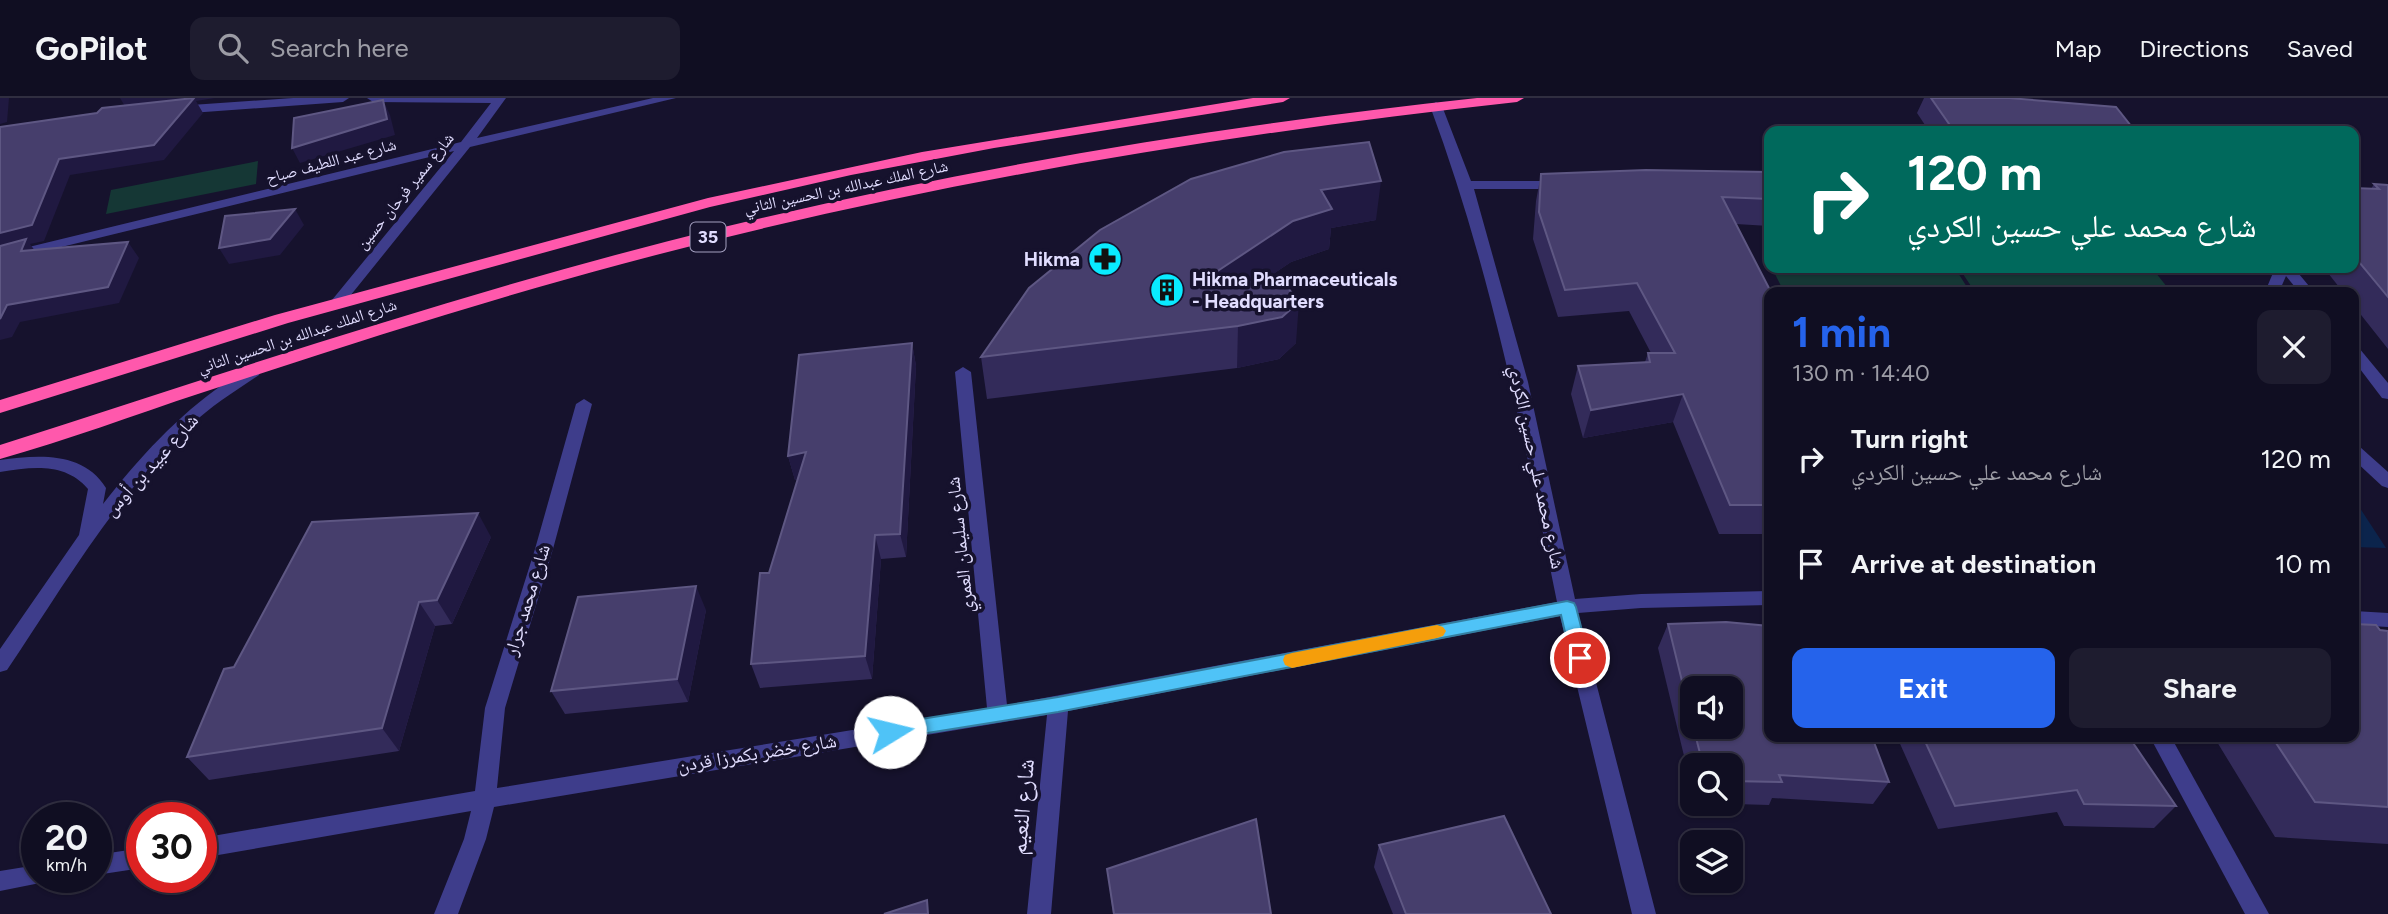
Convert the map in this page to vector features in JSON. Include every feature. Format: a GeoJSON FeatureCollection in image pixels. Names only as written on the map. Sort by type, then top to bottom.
{"type":"FeatureCollection","features":[{"type":"Feature","properties":{"kind":"highway","name":"شارع الملك عبدالله بن الحسين الثاني"},"geometry":{"type":"LineString","coordinates":[[0,407],[164,353],[709,202],[877,166],[1167,115],[1283,98]]}},
{"type":"Feature","properties":{"kind":"highway","name":"شارع الملك عبدالله بن الحسين الثاني"},"geometry":{"type":"LineString","coordinates":[[0,452],[427,314],[615,261],[797,215],[950,183],[1186,141],[1436,106],[1517,98]]}},
{"type":"Feature","properties":{"kind":"street"},"geometry":{"type":"LineString","coordinates":[[166,111],[343,98]]}},
{"type":"Feature","properties":{"kind":"street"},"geometry":{"type":"LineString","coordinates":[[373,98],[499,99]]}},
{"type":"Feature","properties":{"kind":"street","name":"شارع عبد اللطيف صباح"},"geometry":{"type":"LineString","coordinates":[[0,258],[206,211],[467,143],[670,98]]}},
{"type":"Feature","properties":{"kind":"street","name":"شارع سمير فرحان حسين"},"geometry":{"type":"LineString","coordinates":[[337,303],[467,143],[499,99]]}},
{"type":"Feature","properties":{"kind":"street","name":"شارع محمد علي حسين الكردي"},"geometry":{"type":"LineString","coordinates":[[1436,106],[1466,185],[1520,382],[1567,607],[1644,914]]}},
{"type":"Feature","properties":{"kind":"street"},"geometry":{"type":"LineString","coordinates":[[1466,185],[1576,185]]}},
{"type":"Feature","properties":{"kind":"street"},"geometry":{"type":"LineString","coordinates":[[2290,273],[2302,287]]}},
{"type":"Feature","properties":{"kind":"street"},"geometry":{"type":"LineString","coordinates":[[2359,357],[2388,394]]}},
{"type":"Feature","properties":{"kind":"street","name":"شارع عبيد بن أوس"},"geometry":{"type":"LineString","coordinates":[[0,664],[87,538],[177,429],[253,371]]}},
{"type":"Feature","properties":{"kind":"street","name":"شارع سليمان العمري"},"geometry":{"type":"LineString","coordinates":[[963,372],[999,715]]}},
{"type":"Feature","properties":{"kind":"street","name":"شارع محمد جرار"},"geometry":{"type":"LineString","coordinates":[[446,914],[475,839],[485,798],[495,708],[544,549],[584,404]]}},
{"type":"Feature","properties":{"kind":"street"},"geometry":{"type":"LineString","coordinates":[[2359,456],[2388,482]]}},
{"type":"Feature","properties":{"kind":"street","name":"شارع عبيد بن أوس"},"geometry":{"type":"LineString","coordinates":[[0,466],[49,462],[69,465],[90,478],[97,488],[87,538]]}},
{"type":"Feature","properties":{"kind":"street","name":"شارع خضر بكمرزا قردن"},"geometry":{"type":"LineString","coordinates":[[217,845],[485,798],[1058,705],[1567,607],[1641,601],[1764,598]]}},
{"type":"Feature","properties":{"kind":"street"},"geometry":{"type":"LineString","coordinates":[[2359,618],[2388,620]]}},
{"type":"Feature","properties":{"kind":"street","name":"شارع النعيم"},"geometry":{"type":"LineString","coordinates":[[1039,914],[1058,705]]}},
{"type":"Feature","properties":{"kind":"street"},"geometry":{"type":"LineString","coordinates":[[2163,742],[2257,914]]}},
{"type":"Feature","properties":{"kind":"street"},"geometry":{"type":"LineString","coordinates":[[0,881],[21,878]]}},
{"type":"Feature","properties":{"kind":"green space"},"geometry":{"type":"Polygon","coordinates":[[[258,161],[256,184],[106,214],[111,190],[258,161]]]}},
{"type":"Feature","properties":{"kind":"green space"},"geometry":{"type":"Polygon","coordinates":[[[1774,273],[1958,273],[1967,287],[1782,287],[1774,273]]]}},
{"type":"Feature","properties":{"kind":"green space"},"geometry":{"type":"Polygon","coordinates":[[[1962,273],[2156,273],[2167,287],[1972,287],[1962,273]]]}},
{"type":"Feature","properties":{"kind":"water"},"geometry":{"type":"Polygon","coordinates":[[[2359,507],[2386,548],[2359,547],[2359,507]]]}},
{"type":"Feature","properties":{"kind":"building"},"geometry":{"type":"Polygon","coordinates":[[[194,98],[154,145],[59,159],[32,225],[0,233],[0,127],[97,113],[102,108],[194,98]]]}},
{"type":"Feature","properties":{"kind":"building"},"geometry":{"type":"Polygon","coordinates":[[[1931,98],[2009,98],[2116,107],[2131,126],[1951,126],[1931,98]]]}},
{"type":"Feature","properties":{"kind":"building"},"geometry":{"type":"Polygon","coordinates":[[[383,100],[387,119],[292,148],[294,118],[383,100]]]}},
{"type":"Feature","properties":{"kind":"building"},"geometry":{"type":"Polygon","coordinates":[[[1369,142],[1381,181],[1321,190],[1332,209],[1293,221],[1204,280],[1284,283],[1299,302],[1282,317],[1238,326],[981,357],[1029,288],[1100,230],[1191,179],[1284,152],[1369,142]]]}},
{"type":"Feature","properties":{"kind":"building"},"geometry":{"type":"Polygon","coordinates":[[[1646,170],[1764,172],[1764,199],[1722,197],[1768,287],[1764,287],[1764,505],[1730,505],[1683,394],[1591,410],[1578,366],[1650,362],[1648,353],[1675,353],[1637,283],[1565,290],[1539,212],[1541,174],[1646,170]]]}},
{"type":"Feature","properties":{"kind":"building"},"geometry":{"type":"Polygon","coordinates":[[[2374,184],[2388,185],[2388,297],[2359,262],[2359,188],[2379,189],[2374,184]]]}},
{"type":"Feature","properties":{"kind":"building"},"geometry":{"type":"Polygon","coordinates":[[[295,209],[270,239],[219,248],[225,216],[295,209]]]}},
{"type":"Feature","properties":{"kind":"building"},"geometry":{"type":"Polygon","coordinates":[[[26,239],[21,251],[128,242],[108,287],[7,305],[0,319],[0,246],[26,239]]]}},
{"type":"Feature","properties":{"kind":"building"},"geometry":{"type":"Polygon","coordinates":[[[912,343],[900,534],[875,535],[865,656],[751,664],[760,573],[769,573],[806,452],[788,456],[799,355],[912,343]]]}},
{"type":"Feature","properties":{"kind":"building"},"geometry":{"type":"Polygon","coordinates":[[[478,513],[437,600],[419,602],[382,728],[187,757],[224,669],[234,667],[312,522],[478,513]]]}},
{"type":"Feature","properties":{"kind":"building"},"geometry":{"type":"Polygon","coordinates":[[[696,586],[677,679],[551,691],[578,597],[696,586]]]}},
{"type":"Feature","properties":{"kind":"building"},"geometry":{"type":"Polygon","coordinates":[[[1726,622],[1764,626],[1764,742],[1874,742],[1889,782],[1779,775],[1782,782],[1743,781],[1743,753],[1700,753],[1696,739],[1743,739],[1743,676],[1681,676],[1668,624],[1726,622]]]}},
{"type":"Feature","properties":{"kind":"building"},"geometry":{"type":"Polygon","coordinates":[[[2359,624],[2376,625],[2380,630],[2388,631],[2388,807],[2315,802],[2275,742],[2359,742],[2359,624]]]}},
{"type":"Feature","properties":{"kind":"building"},"geometry":{"type":"Polygon","coordinates":[[[1925,742],[2132,742],[2176,806],[2084,804],[2077,790],[1955,806],[1925,742]]]}},
{"type":"Feature","properties":{"kind":"building"},"geometry":{"type":"Polygon","coordinates":[[[1504,816],[1551,914],[1406,914],[1379,845],[1504,816]]]}},
{"type":"Feature","properties":{"kind":"building"},"geometry":{"type":"Polygon","coordinates":[[[1256,819],[1271,914],[1114,914],[1107,869],[1256,819]]]}},
{"type":"Feature","properties":{"kind":"building"},"geometry":{"type":"Polygon","coordinates":[[[927,900],[928,914],[884,914],[927,900]]]}},
{"type":"Feature","properties":{"kind":"slow traffic"},"geometry":{"type":"LineString","coordinates":[[1292,660],[1437,631]]}},
{"type":"Feature","properties":{"kind":"place","name":"Hikma"},"geometry":{"type":"Point","coordinates":[1105,259]}},
{"type":"Feature","properties":{"kind":"place","name":"Hikma Pharmaceuticals - Headquarters"},"geometry":{"type":"Point","coordinates":[1167,290]}},
{"type":"Feature","properties":{"kind":"route"},"geometry":{"type":"LineString","coordinates":[[890,732],[1058,705],[1567,607],[1580,658]]}}]}
